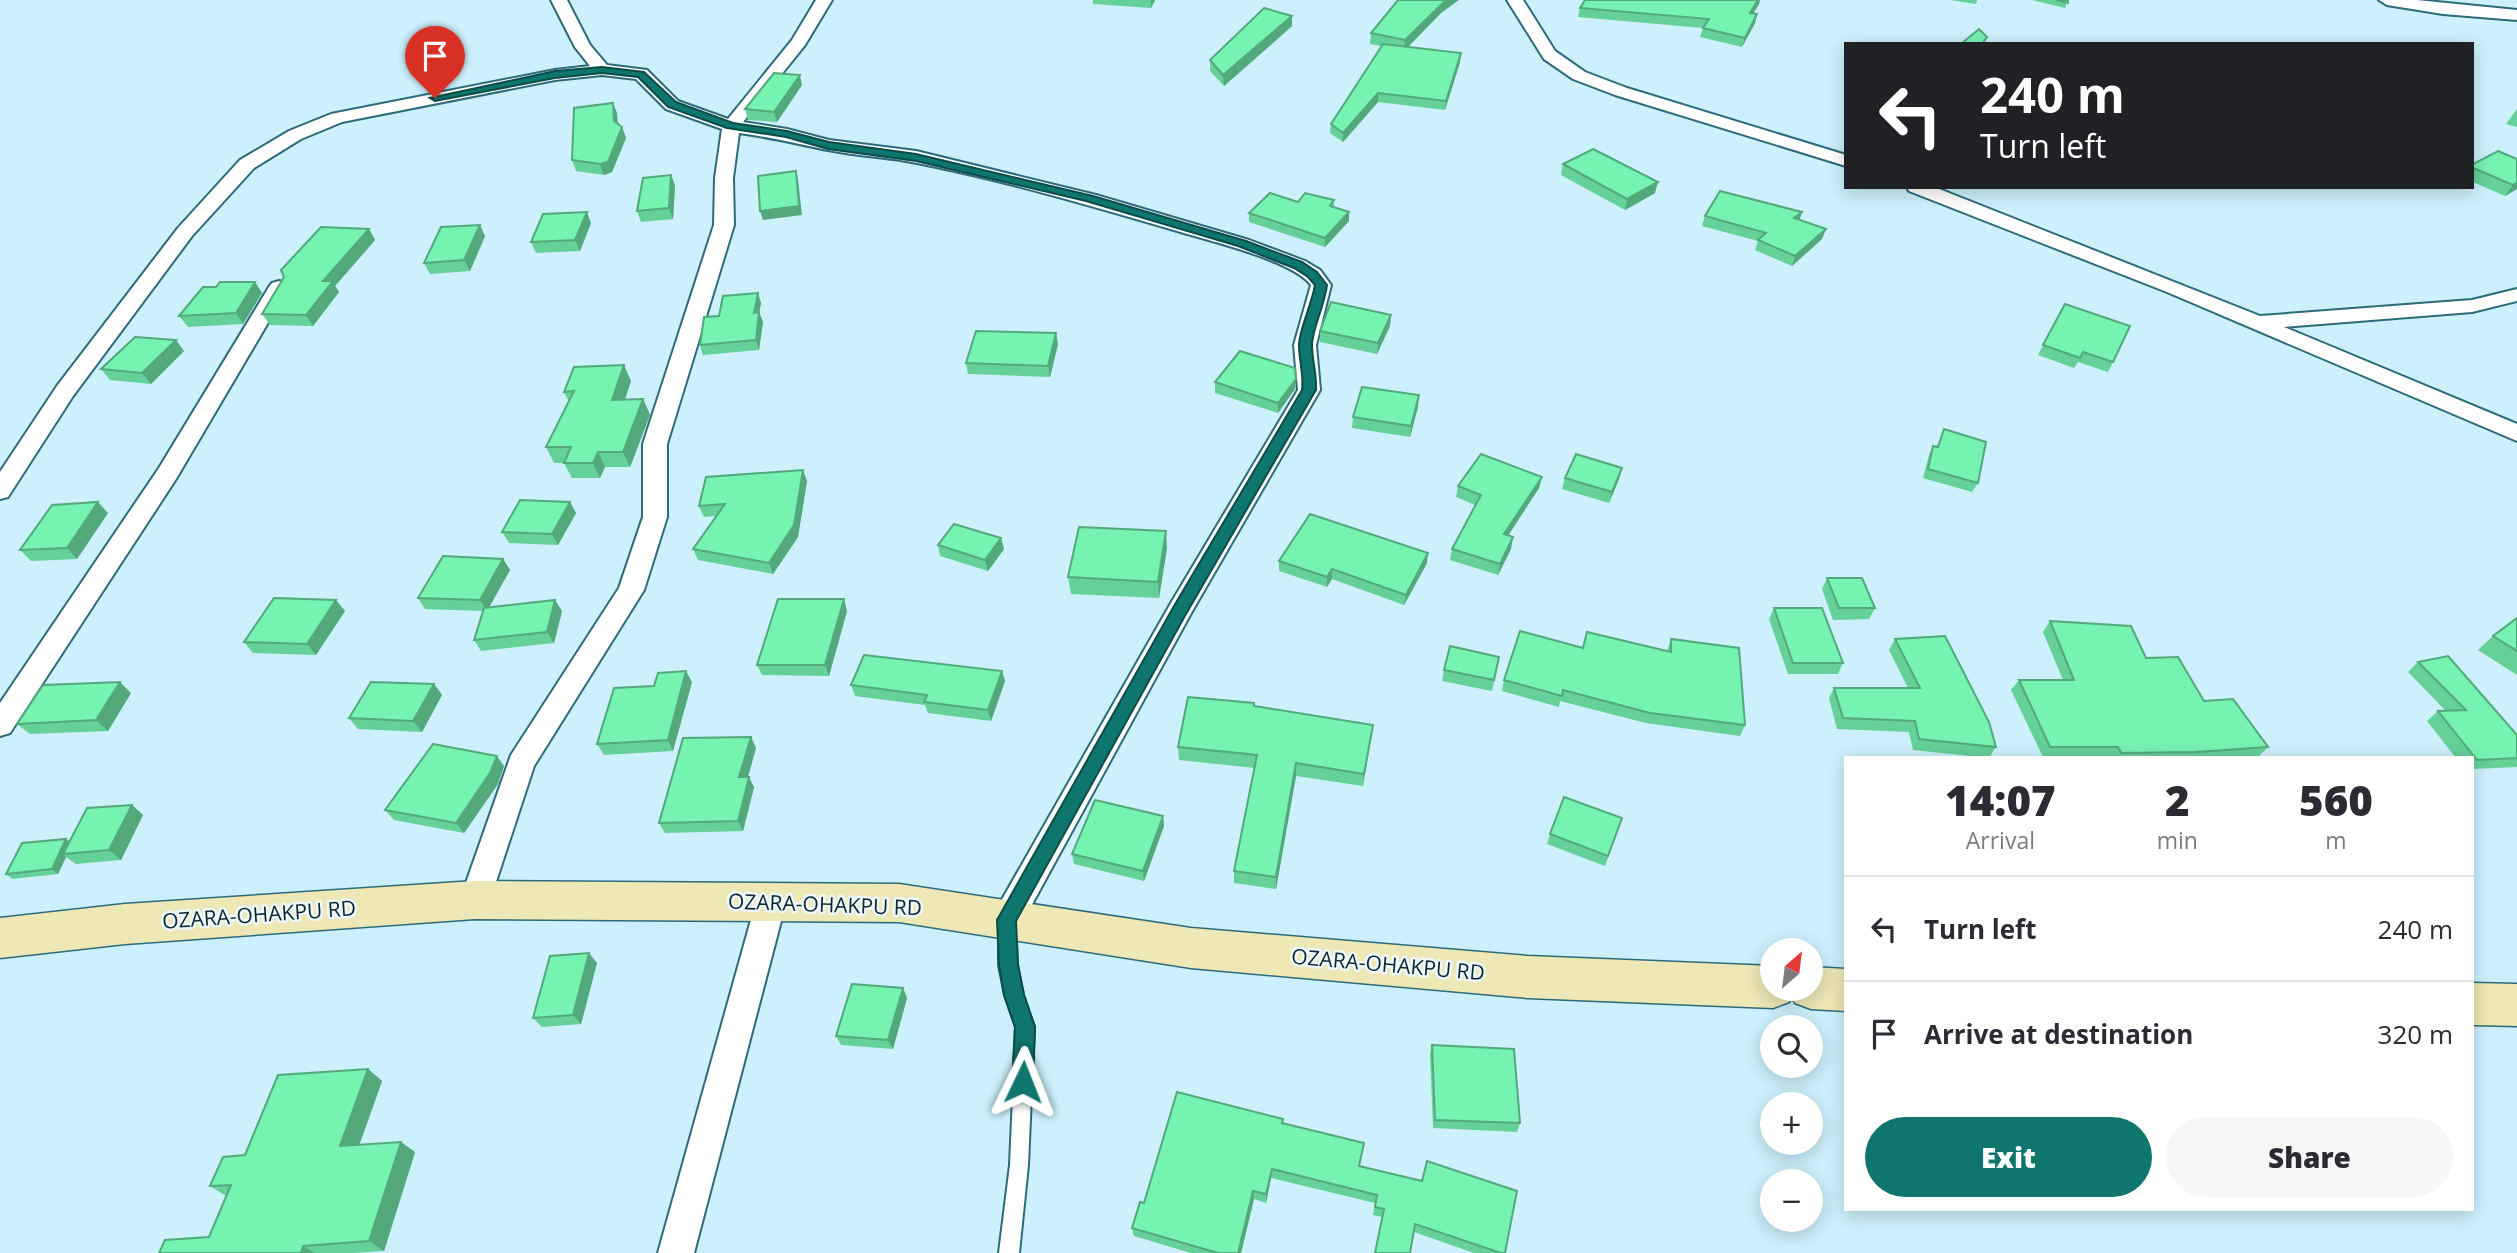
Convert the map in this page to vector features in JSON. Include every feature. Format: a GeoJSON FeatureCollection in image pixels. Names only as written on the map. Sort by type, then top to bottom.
{"type":"FeatureCollection","features":[{"type":"Feature","properties":{"kind":"main road","name":"OZARA-OHAKPU RD"},"geometry":{"type":"LineString","coordinates":[[0,939],[125,924],[475,900],[899,903],[1191,948],[1528,977],[1760,986]]}},
{"type":"Feature","properties":{"kind":"main road"},"geometry":{"type":"LineString","coordinates":[[1824,989],[1844,990]]}},
{"type":"Feature","properties":{"kind":"main road"},"geometry":{"type":"LineString","coordinates":[[2474,1004],[2517,1005]]}},
{"type":"Feature","properties":{"kind":"street"},"geometry":{"type":"LineString","coordinates":[[559,0],[583,47],[602,70]]}},
{"type":"Feature","properties":{"kind":"street"},"geometry":{"type":"LineString","coordinates":[[475,900],[521,763],[631,590],[635,578],[655,517],[655,444],[724,225],[723,178],[731,126],[799,42],[824,0]]}},
{"type":"Feature","properties":{"kind":"street"},"geometry":{"type":"LineString","coordinates":[[1515,0],[1527,15],[1535,38],[1542,47],[1558,62],[1589,79],[1844,160]]}},
{"type":"Feature","properties":{"kind":"street"},"geometry":{"type":"LineString","coordinates":[[2387,0],[2443,9],[2517,15]]}},
{"type":"Feature","properties":{"kind":"street"},"geometry":{"type":"LineString","coordinates":[[0,491],[80,369],[185,232],[247,164],[295,135],[337,118],[521,80],[602,70],[641,74],[672,104],[731,126],[787,134],[828,145],[916,157],[1089,199],[1242,244],[1298,265],[1313,274],[1321,285],[1319,304],[1305,343],[1311,374],[1309,390],[1180,610],[1007,920]]}},
{"type":"Feature","properties":{"kind":"street"},"geometry":{"type":"LineString","coordinates":[[1921,189],[2258,323],[2517,433]]}},
{"type":"Feature","properties":{"kind":"street"},"geometry":{"type":"LineString","coordinates":[[0,725],[168,473],[279,287]]}},
{"type":"Feature","properties":{"kind":"street"},"geometry":{"type":"LineString","coordinates":[[2258,323],[2472,306],[2517,295]]}},
{"type":"Feature","properties":{"kind":"street"},"geometry":{"type":"LineString","coordinates":[[676,1253],[771,902]]}},
{"type":"Feature","properties":{"kind":"lane"},"geometry":{"type":"LineString","coordinates":[[1007,920],[1008,965],[1014,995],[1025,1027],[1019,1165],[1009,1253]]}},
{"type":"Feature","properties":{"kind":"building"},"geometry":{"type":"Polygon","coordinates":[[[1398,0],[1446,0],[1405,40],[1371,33],[1398,0]]]}},
{"type":"Feature","properties":{"kind":"building"},"geometry":{"type":"Polygon","coordinates":[[[1585,0],[1758,0],[1750,13],[1757,14],[1745,38],[1703,28],[1709,19],[1580,8],[1585,0]]]}},
{"type":"Feature","properties":{"kind":"building"},"geometry":{"type":"Polygon","coordinates":[[[1264,8],[1292,16],[1223,75],[1210,60],[1264,8]]]}},
{"type":"Feature","properties":{"kind":"building"},"geometry":{"type":"Polygon","coordinates":[[[1979,29],[1987,37],[1983,42],[1963,42],[1979,29]]]}},
{"type":"Feature","properties":{"kind":"building"},"geometry":{"type":"Polygon","coordinates":[[[1383,44],[1461,53],[1446,101],[1378,93],[1343,133],[1331,124],[1383,44]]]}},
{"type":"Feature","properties":{"kind":"building"},"geometry":{"type":"Polygon","coordinates":[[[774,73],[800,75],[774,112],[745,109],[774,73]]]}},
{"type":"Feature","properties":{"kind":"building"},"geometry":{"type":"Polygon","coordinates":[[[613,103],[614,121],[622,127],[608,162],[600,164],[572,160],[574,108],[613,103]]]}},
{"type":"Feature","properties":{"kind":"building"},"geometry":{"type":"Polygon","coordinates":[[[1593,149],[1658,182],[1627,199],[1563,164],[1593,149]]]}},
{"type":"Feature","properties":{"kind":"building"},"geometry":{"type":"Polygon","coordinates":[[[2498,151],[2517,159],[2517,183],[2513,185],[2474,168],[2474,163],[2498,151]]]}},
{"type":"Feature","properties":{"kind":"building"},"geometry":{"type":"Polygon","coordinates":[[[796,171],[799,206],[760,211],[758,176],[796,171]]]}},
{"type":"Feature","properties":{"kind":"building"},"geometry":{"type":"Polygon","coordinates":[[[671,175],[669,208],[637,211],[643,178],[671,175]]]}},
{"type":"Feature","properties":{"kind":"building"},"geometry":{"type":"Polygon","coordinates":[[[1720,191],[1802,212],[1794,218],[1826,229],[1795,256],[1758,240],[1766,233],[1705,216],[1720,191]]]}},
{"type":"Feature","properties":{"kind":"building"},"geometry":{"type":"Polygon","coordinates":[[[1270,193],[1298,202],[1305,193],[1334,200],[1330,206],[1349,212],[1325,238],[1249,213],[1270,193]]]}},
{"type":"Feature","properties":{"kind":"building"},"geometry":{"type":"Polygon","coordinates":[[[587,212],[575,240],[531,242],[543,214],[587,212]]]}},
{"type":"Feature","properties":{"kind":"building"},"geometry":{"type":"Polygon","coordinates":[[[480,225],[464,260],[424,263],[441,227],[480,225]]]}},
{"type":"Feature","properties":{"kind":"building"},"geometry":{"type":"Polygon","coordinates":[[[321,227],[369,229],[323,281],[333,281],[306,315],[262,314],[284,277],[281,270],[321,227]]]}},
{"type":"Feature","properties":{"kind":"building"},"geometry":{"type":"Polygon","coordinates":[[[220,282],[255,282],[236,313],[179,316],[203,287],[216,287],[220,282]]]}},
{"type":"Feature","properties":{"kind":"building"},"geometry":{"type":"Polygon","coordinates":[[[758,293],[754,313],[759,312],[756,340],[700,345],[704,317],[719,316],[723,296],[758,293]]]}},
{"type":"Feature","properties":{"kind":"building"},"geometry":{"type":"Polygon","coordinates":[[[1331,302],[1391,315],[1378,343],[1320,331],[1331,302]]]}},
{"type":"Feature","properties":{"kind":"building"},"geometry":{"type":"Polygon","coordinates":[[[2065,304],[2130,326],[2113,362],[2083,352],[2080,358],[2043,345],[2065,304]]]}},
{"type":"Feature","properties":{"kind":"building"},"geometry":{"type":"Polygon","coordinates":[[[976,331],[1056,333],[1048,366],[966,363],[976,331]]]}},
{"type":"Feature","properties":{"kind":"building"},"geometry":{"type":"Polygon","coordinates":[[[135,337],[176,340],[142,373],[101,369],[135,337]]]}},
{"type":"Feature","properties":{"kind":"building"},"geometry":{"type":"Polygon","coordinates":[[[1240,351],[1295,368],[1296,379],[1278,403],[1215,382],[1240,351]]]}},
{"type":"Feature","properties":{"kind":"building"},"geometry":{"type":"Polygon","coordinates":[[[624,365],[612,400],[643,399],[623,452],[598,452],[593,463],[564,463],[571,447],[546,447],[574,391],[564,392],[574,367],[624,365]]]}},
{"type":"Feature","properties":{"kind":"building"},"geometry":{"type":"Polygon","coordinates":[[[1362,387],[1419,395],[1411,426],[1353,417],[1362,387]]]}},
{"type":"Feature","properties":{"kind":"building"},"geometry":{"type":"Polygon","coordinates":[[[1944,429],[1986,442],[1978,483],[1928,469],[1933,446],[1938,447],[1944,429]]]}},
{"type":"Feature","properties":{"kind":"building"},"geometry":{"type":"Polygon","coordinates":[[[1481,454],[1542,477],[1504,534],[1513,537],[1500,564],[1452,549],[1481,495],[1458,486],[1481,454]]]}},
{"type":"Feature","properties":{"kind":"building"},"geometry":{"type":"Polygon","coordinates":[[[1576,454],[1622,468],[1612,492],[1565,478],[1576,454]]]}},
{"type":"Feature","properties":{"kind":"building"},"geometry":{"type":"Polygon","coordinates":[[[803,470],[794,525],[769,563],[693,549],[725,504],[699,506],[706,477],[803,470]]]}},
{"type":"Feature","properties":{"kind":"building"},"geometry":{"type":"Polygon","coordinates":[[[520,500],[570,502],[552,534],[502,532],[520,500]]]}},
{"type":"Feature","properties":{"kind":"building"},"geometry":{"type":"Polygon","coordinates":[[[98,502],[67,548],[20,550],[52,505],[98,502]]]}},
{"type":"Feature","properties":{"kind":"building"},"geometry":{"type":"Polygon","coordinates":[[[1310,514],[1428,553],[1406,595],[1332,569],[1327,577],[1279,561],[1310,514]]]}},
{"type":"Feature","properties":{"kind":"building"},"geometry":{"type":"Polygon","coordinates":[[[954,524],[1001,538],[985,560],[938,545],[954,524]]]}},
{"type":"Feature","properties":{"kind":"building"},"geometry":{"type":"Polygon","coordinates":[[[1079,527],[1166,531],[1158,582],[1068,577],[1079,527]]]}},
{"type":"Feature","properties":{"kind":"building"},"geometry":{"type":"Polygon","coordinates":[[[443,556],[503,559],[480,600],[418,598],[443,556]]]}},
{"type":"Feature","properties":{"kind":"building"},"geometry":{"type":"Polygon","coordinates":[[[1827,578],[1862,578],[1875,608],[1839,608],[1827,578]]]}},
{"type":"Feature","properties":{"kind":"building"},"geometry":{"type":"Polygon","coordinates":[[[274,598],[336,600],[307,644],[244,642],[274,598]]]}},
{"type":"Feature","properties":{"kind":"building"},"geometry":{"type":"Polygon","coordinates":[[[778,599],[844,599],[825,665],[757,665],[778,599]]]}},
{"type":"Feature","properties":{"kind":"building"},"geometry":{"type":"Polygon","coordinates":[[[555,600],[547,632],[474,640],[484,608],[555,600]]]}},
{"type":"Feature","properties":{"kind":"building"},"geometry":{"type":"Polygon","coordinates":[[[1774,608],[1822,608],[1843,663],[1793,663],[1774,608]]]}},
{"type":"Feature","properties":{"kind":"building"},"geometry":{"type":"Polygon","coordinates":[[[2517,618],[2517,651],[2493,636],[2517,618]]]}},
{"type":"Feature","properties":{"kind":"building"},"geometry":{"type":"Polygon","coordinates":[[[2050,621],[2131,626],[2146,658],[2178,657],[2204,701],[2233,699],[2268,747],[2197,752],[2121,753],[2118,747],[2050,747],[2019,680],[2074,680],[2050,621]]]}},
{"type":"Feature","properties":{"kind":"building"},"geometry":{"type":"Polygon","coordinates":[[[1520,631],[1583,648],[1587,632],[1671,652],[1671,639],[1739,648],[1745,725],[1650,713],[1563,690],[1562,696],[1504,680],[1520,631]]]}},
{"type":"Feature","properties":{"kind":"building"},"geometry":{"type":"Polygon","coordinates":[[[1945,636],[1989,722],[1996,747],[1919,739],[1915,721],[1843,718],[1834,688],[1920,688],[1895,639],[1945,636]]]}},
{"type":"Feature","properties":{"kind":"building"},"geometry":{"type":"Polygon","coordinates":[[[1450,646],[1499,657],[1494,680],[1444,670],[1450,646]]]}},
{"type":"Feature","properties":{"kind":"building"},"geometry":{"type":"Polygon","coordinates":[[[864,655],[1002,671],[988,710],[924,702],[927,695],[851,685],[864,655]]]}},
{"type":"Feature","properties":{"kind":"building"},"geometry":{"type":"Polygon","coordinates":[[[2448,656],[2517,735],[2517,758],[2477,760],[2438,711],[2466,710],[2418,662],[2448,656]]]}},
{"type":"Feature","properties":{"kind":"building"},"geometry":{"type":"Polygon","coordinates":[[[686,671],[668,740],[597,744],[614,688],[654,686],[658,673],[686,671]]]}},
{"type":"Feature","properties":{"kind":"building"},"geometry":{"type":"Polygon","coordinates":[[[120,682],[96,720],[17,724],[43,685],[120,682]]]}},
{"type":"Feature","properties":{"kind":"building"},"geometry":{"type":"Polygon","coordinates":[[[371,682],[434,684],[413,721],[349,718],[371,682]]]}},
{"type":"Feature","properties":{"kind":"building"},"geometry":{"type":"Polygon","coordinates":[[[1188,697],[1254,703],[1254,706],[1373,725],[1364,774],[1296,763],[1276,877],[1234,871],[1257,755],[1178,747],[1188,697]]]}},
{"type":"Feature","properties":{"kind":"building"},"geometry":{"type":"Polygon","coordinates":[[[751,737],[739,777],[749,777],[738,821],[659,823],[683,738],[751,737]]]}},
{"type":"Feature","properties":{"kind":"building"},"geometry":{"type":"Polygon","coordinates":[[[433,744],[497,756],[490,773],[456,823],[385,810],[433,744]]]}},
{"type":"Feature","properties":{"kind":"building"},"geometry":{"type":"Polygon","coordinates":[[[1564,797],[1622,818],[1608,856],[1550,834],[1564,797]]]}},
{"type":"Feature","properties":{"kind":"building"},"geometry":{"type":"Polygon","coordinates":[[[1095,800],[1163,816],[1143,871],[1072,854],[1095,800]]]}},
{"type":"Feature","properties":{"kind":"building"},"geometry":{"type":"Polygon","coordinates":[[[132,805],[109,850],[63,854],[87,808],[132,805]]]}},
{"type":"Feature","properties":{"kind":"building"},"geometry":{"type":"Polygon","coordinates":[[[66,839],[52,869],[6,874],[22,843],[66,839]]]}},
{"type":"Feature","properties":{"kind":"building"},"geometry":{"type":"Polygon","coordinates":[[[589,953],[573,1015],[533,1018],[550,956],[589,953]]]}},
{"type":"Feature","properties":{"kind":"building"},"geometry":{"type":"Polygon","coordinates":[[[852,984],[903,988],[888,1040],[836,1036],[852,984]]]}},
{"type":"Feature","properties":{"kind":"building"},"geometry":{"type":"Polygon","coordinates":[[[1432,1045],[1514,1049],[1520,1123],[1435,1120],[1432,1045]]]}},
{"type":"Feature","properties":{"kind":"building"},"geometry":{"type":"Polygon","coordinates":[[[368,1069],[340,1146],[401,1142],[369,1241],[303,1246],[301,1253],[159,1253],[165,1240],[209,1237],[231,1185],[210,1186],[223,1157],[245,1155],[278,1075],[368,1069]]]}},
{"type":"Feature","properties":{"kind":"building"},"geometry":{"type":"Polygon","coordinates":[[[1177,1092],[1283,1119],[1282,1123],[1364,1143],[1359,1166],[1422,1181],[1427,1161],[1517,1191],[1505,1253],[1415,1224],[1410,1253],[1375,1253],[1384,1209],[1375,1207],[1377,1195],[1272,1169],[1266,1194],[1253,1191],[1238,1253],[1218,1253],[1132,1228],[1140,1202],[1144,1203],[1177,1092]]]}},
{"type":"Feature","properties":{"kind":"route"},"geometry":{"type":"LineString","coordinates":[[435,98],[555,75],[602,70],[641,74],[672,104],[731,126],[787,134],[828,145],[916,157],[1089,199],[1242,244],[1298,265],[1313,274],[1321,285],[1319,304],[1305,343],[1311,374],[1309,390],[1180,610],[1007,920],[1008,965],[1014,995],[1025,1027],[1023,1082]]}}]}
